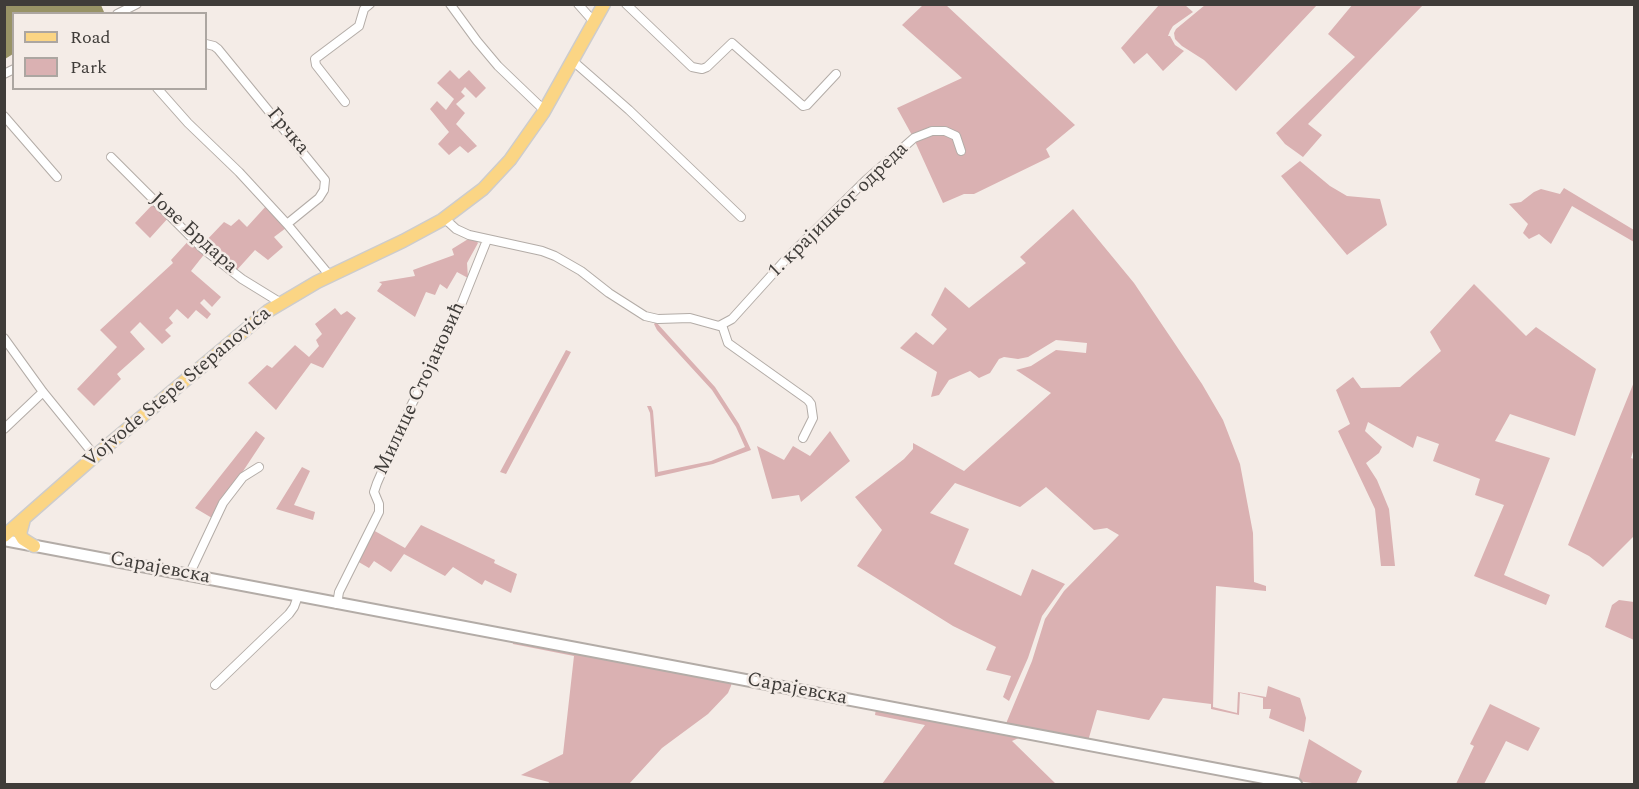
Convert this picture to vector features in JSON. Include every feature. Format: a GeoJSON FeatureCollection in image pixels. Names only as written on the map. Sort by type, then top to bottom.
{"type":"FeatureCollection","features":[{"type":"Feature","properties":{"kind":"main road","name":"Vojvode Stepe Stepanovića"},"geometry":{"type":"LineString","coordinates":[[5,535],[241,332],[281,303],[444,218],[483,189],[523,143],[545,111],[604,4]]}},
{"type":"Feature","properties":{"kind":"main road"},"geometry":{"type":"LineString","coordinates":[[25,518],[20,534],[28,545]]}},
{"type":"Feature","properties":{"kind":"main road","name":"Сарајевска"},"geometry":{"type":"LineString","coordinates":[[5,535],[28,545],[1296,784]]}},
{"type":"Feature","properties":{"kind":"main road"},"geometry":{"type":"LineString","coordinates":[[4,548],[28,545]]}},
{"type":"Feature","properties":{"kind":"street"},"geometry":{"type":"LineString","coordinates":[[121,12],[137,4]]}},
{"type":"Feature","properties":{"kind":"street"},"geometry":{"type":"LineString","coordinates":[[345,102],[316,65],[315,59],[359,26],[362,12],[370,4]]}},
{"type":"Feature","properties":{"kind":"street"},"geometry":{"type":"LineString","coordinates":[[450,4],[498,66],[545,111]]}},
{"type":"Feature","properties":{"kind":"street"},"geometry":{"type":"LineString","coordinates":[[578,4],[594,22]]}},
{"type":"Feature","properties":{"kind":"street"},"geometry":{"type":"LineString","coordinates":[[626,4],[692,67],[702,69],[707,67],[732,43],[804,106],[836,74]]}},
{"type":"Feature","properties":{"kind":"street","name":"Грчка"},"geometry":{"type":"LineString","coordinates":[[207,44],[214,45],[218,49],[325,180],[324,190],[319,198],[287,224]]}},
{"type":"Feature","properties":{"kind":"street"},"geometry":{"type":"LineString","coordinates":[[573,61],[629,110],[741,218]]}},
{"type":"Feature","properties":{"kind":"street"},"geometry":{"type":"LineString","coordinates":[[159,90],[287,224],[330,276]]}},
{"type":"Feature","properties":{"kind":"street"},"geometry":{"type":"LineString","coordinates":[[4,116],[57,177]]}},
{"type":"Feature","properties":{"kind":"street","name":"1. крајишког одреда"},"geometry":{"type":"LineString","coordinates":[[722,325],[739,313],[788,257],[866,180],[914,138],[932,131],[945,131],[956,136],[961,151]]}},
{"type":"Feature","properties":{"kind":"street","name":"Јове Брдара"},"geometry":{"type":"LineString","coordinates":[[111,157],[202,248],[242,279],[281,303]]}},
{"type":"Feature","properties":{"kind":"street"},"geometry":{"type":"LineString","coordinates":[[444,218],[456,229],[487,240],[542,250],[555,256],[581,271],[622,302],[652,319],[690,318],[722,325],[728,343],[811,404],[813,418],[803,438]]}},
{"type":"Feature","properties":{"kind":"street","name":"Милице Стојановић"},"geometry":{"type":"LineString","coordinates":[[337,604],[339,592],[379,512],[379,504],[374,492],[376,483],[461,305],[487,240]]}},
{"type":"Feature","properties":{"kind":"street"},"geometry":{"type":"LineString","coordinates":[[4,338],[43,392],[95,456]]}},
{"type":"Feature","properties":{"kind":"street"},"geometry":{"type":"LineString","coordinates":[[4,429],[43,392]]}},
{"type":"Feature","properties":{"kind":"street"},"geometry":{"type":"LineString","coordinates":[[189,574],[223,503],[243,477],[259,467]]}},
{"type":"Feature","properties":{"kind":"street"},"geometry":{"type":"LineString","coordinates":[[215,685],[289,614],[298,596]]}},
{"type":"Feature","properties":{"kind":"green space"},"geometry":{"type":"Polygon","coordinates":[[[1353,4],[1423,5],[1308,124],[1322,135],[1303,157],[1285,144],[1276,133],[1355,57],[1328,34],[1353,4]]]}},
{"type":"Feature","properties":{"kind":"green space"},"geometry":{"type":"Polygon","coordinates":[[[923,5],[946,5],[1075,125],[1046,149],[1050,157],[974,194],[964,194],[943,203],[897,108],[962,78],[902,25],[923,5]]]}},
{"type":"Feature","properties":{"kind":"green space"},"geometry":{"type":"Polygon","coordinates":[[[1159,5],[1185,5],[1193,12],[1173,26],[1170,31],[1168,36],[1184,51],[1163,71],[1147,53],[1134,64],[1121,48],[1159,5]]]}},
{"type":"Feature","properties":{"kind":"green space"},"geometry":{"type":"Polygon","coordinates":[[[1205,5],[1317,5],[1236,91],[1204,60],[1175,39],[1176,29],[1205,5]]]}},
{"type":"Feature","properties":{"kind":"green space"},"geometry":{"type":"Polygon","coordinates":[[[450,70],[459,79],[469,70],[486,88],[476,98],[465,87],[461,92],[465,96],[456,104],[465,113],[456,124],[477,146],[468,153],[460,146],[449,155],[438,144],[449,132],[430,109],[437,101],[446,110],[454,99],[437,83],[450,70]]]}},
{"type":"Feature","properties":{"kind":"green space"},"geometry":{"type":"Polygon","coordinates":[[[1300,161],[1330,186],[1347,196],[1380,199],[1387,225],[1347,255],[1281,176],[1300,161]]]}},
{"type":"Feature","properties":{"kind":"green space"},"geometry":{"type":"Polygon","coordinates":[[[1564,188],[1634,230],[1634,242],[1572,206],[1551,244],[1539,234],[1529,239],[1523,233],[1528,224],[1509,204],[1521,202],[1541,189],[1560,194],[1564,188]]]}},
{"type":"Feature","properties":{"kind":"green space"},"geometry":{"type":"Polygon","coordinates":[[[154,203],[169,217],[150,238],[135,223],[154,203]]]}},
{"type":"Feature","properties":{"kind":"green space"},"geometry":{"type":"Polygon","coordinates":[[[267,205],[286,228],[274,237],[283,247],[268,260],[255,250],[236,271],[206,252],[191,271],[221,297],[212,307],[204,299],[200,303],[211,314],[207,319],[196,310],[188,319],[177,309],[169,318],[173,323],[165,330],[171,336],[162,344],[140,322],[130,332],[145,349],[117,374],[121,379],[94,406],[77,389],[117,347],[100,330],[173,263],[171,260],[192,237],[202,245],[224,222],[231,226],[239,219],[247,227],[267,205]]]}},
{"type":"Feature","properties":{"kind":"green space"},"geometry":{"type":"Polygon","coordinates":[[[1073,209],[1134,283],[1202,384],[1223,420],[1240,464],[1253,533],[1254,582],[1266,586],[1266,591],[1216,586],[1213,707],[1237,713],[1238,692],[1266,697],[1268,686],[1300,698],[1306,718],[1304,732],[1269,718],[1271,709],[1263,709],[1263,698],[1240,693],[1239,715],[1211,709],[1211,704],[1163,698],[1149,720],[1097,710],[1088,741],[1005,726],[1032,661],[1045,619],[1064,591],[1119,535],[1107,528],[1094,530],[1046,487],[1020,507],[955,483],[930,513],[969,529],[954,564],[1021,596],[1032,569],[1065,584],[1042,616],[1028,658],[1009,701],[1003,697],[1011,676],[986,670],[996,647],[953,626],[857,566],[882,530],[855,497],[904,459],[913,449],[913,443],[964,471],[1051,393],[1016,370],[1031,366],[1056,350],[1086,353],[1087,343],[1056,340],[1028,357],[999,359],[990,373],[979,378],[970,371],[949,380],[939,395],[931,397],[937,372],[900,348],[916,332],[933,345],[947,329],[931,315],[945,287],[969,308],[1026,263],[1020,257],[1073,209]]]}},
{"type":"Feature","properties":{"kind":"green space"},"geometry":{"type":"Polygon","coordinates":[[[473,236],[478,243],[467,263],[468,278],[457,272],[447,289],[440,284],[435,295],[426,292],[415,317],[377,291],[382,284],[379,282],[415,276],[413,270],[454,255],[452,249],[473,236]]]}},
{"type":"Feature","properties":{"kind":"green space"},"geometry":{"type":"Polygon","coordinates":[[[1474,284],[1526,336],[1536,327],[1596,369],[1575,436],[1510,414],[1495,441],[1550,458],[1504,575],[1550,595],[1546,605],[1474,576],[1504,505],[1475,495],[1480,479],[1433,461],[1439,444],[1417,436],[1413,448],[1368,422],[1365,431],[1382,447],[1379,453],[1366,463],[1377,480],[1389,509],[1395,566],[1381,566],[1375,509],[1338,431],[1350,424],[1336,390],[1353,377],[1361,388],[1400,387],[1441,351],[1430,332],[1474,284]]]}},
{"type":"Feature","properties":{"kind":"green space"},"geometry":{"type":"Polygon","coordinates":[[[335,308],[341,315],[347,311],[356,318],[323,368],[311,363],[276,410],[248,383],[267,365],[272,368],[295,345],[309,357],[319,346],[316,340],[322,334],[315,324],[335,308]]]}},
{"type":"Feature","properties":{"kind":"green space"},"geometry":{"type":"Polygon","coordinates":[[[656,322],[715,387],[739,424],[751,450],[713,464],[655,477],[650,413],[647,406],[651,406],[653,411],[658,472],[711,461],[745,447],[736,427],[712,390],[657,330],[654,324],[656,322]]]}},
{"type":"Feature","properties":{"kind":"green space"},"geometry":{"type":"Polygon","coordinates":[[[566,350],[571,352],[506,474],[500,472],[566,350]]]}},
{"type":"Feature","properties":{"kind":"green space"},"geometry":{"type":"Polygon","coordinates":[[[1634,382],[1634,448],[1631,458],[1634,459],[1634,536],[1603,567],[1589,556],[1568,545],[1634,382]]]}},
{"type":"Feature","properties":{"kind":"green space"},"geometry":{"type":"Polygon","coordinates":[[[256,431],[265,438],[212,518],[195,508],[256,431]]]}},
{"type":"Feature","properties":{"kind":"green space"},"geometry":{"type":"Polygon","coordinates":[[[830,431],[850,461],[801,502],[799,495],[772,499],[757,446],[784,460],[793,446],[810,456],[830,431]]]}},
{"type":"Feature","properties":{"kind":"green space"},"geometry":{"type":"Polygon","coordinates":[[[302,467],[310,471],[294,505],[315,512],[313,520],[276,509],[302,467]]]}},
{"type":"Feature","properties":{"kind":"green space"},"geometry":{"type":"Polygon","coordinates":[[[421,525],[495,560],[494,563],[517,574],[511,593],[485,580],[482,585],[453,567],[445,576],[404,554],[391,572],[374,561],[369,568],[357,561],[373,530],[405,548],[421,525]]]}},
{"type":"Feature","properties":{"kind":"green space"},"geometry":{"type":"Polygon","coordinates":[[[1619,600],[1634,602],[1634,640],[1605,627],[1612,605],[1619,600]]]}},
{"type":"Feature","properties":{"kind":"green space"},"geometry":{"type":"Polygon","coordinates":[[[512,639],[732,681],[731,686],[728,693],[708,714],[662,748],[629,784],[548,784],[549,782],[521,775],[563,754],[574,656],[513,644],[512,639]]]}},
{"type":"Feature","properties":{"kind":"green space"},"geometry":{"type":"Polygon","coordinates":[[[1490,704],[1540,728],[1528,751],[1506,741],[1484,784],[1456,784],[1474,746],[1470,744],[1490,704]]]}},
{"type":"Feature","properties":{"kind":"green space"},"geometry":{"type":"Polygon","coordinates":[[[876,709],[1023,736],[1012,741],[1056,784],[882,784],[925,725],[875,715],[876,709]]]}},
{"type":"Feature","properties":{"kind":"green space"},"geometry":{"type":"Polygon","coordinates":[[[1309,739],[1362,771],[1356,784],[1319,784],[1298,781],[1309,739]]]}},
{"type":"Feature","properties":{"kind":"shaded area"},"geometry":{"type":"Polygon","coordinates":[[[5,4],[101,5],[104,12],[12,12],[12,55],[5,59],[5,4]]]}}]}
